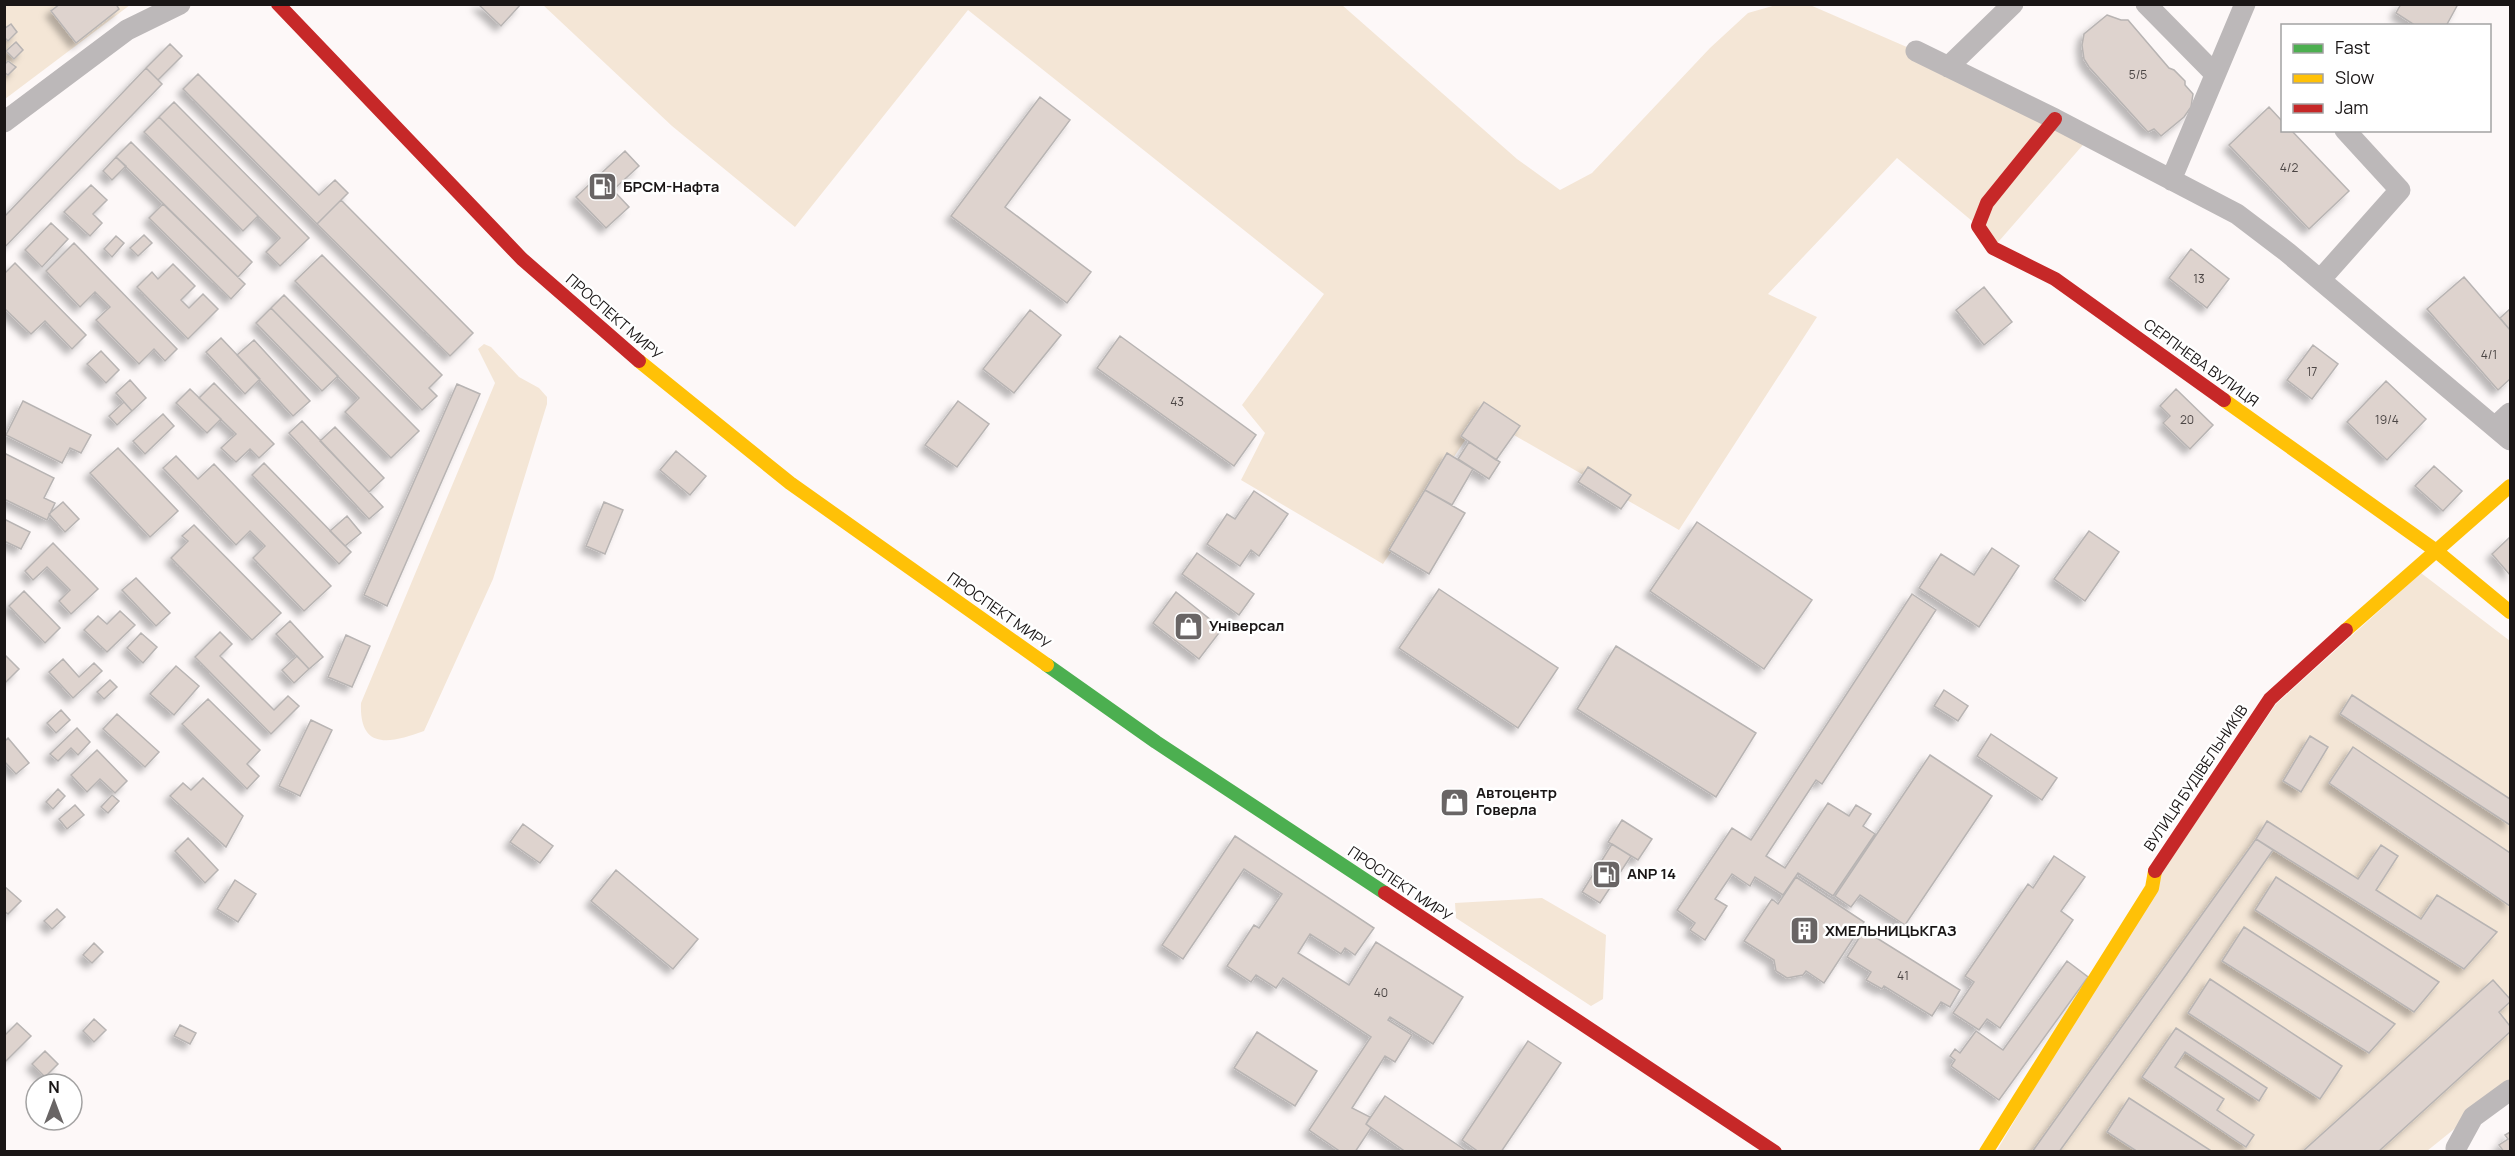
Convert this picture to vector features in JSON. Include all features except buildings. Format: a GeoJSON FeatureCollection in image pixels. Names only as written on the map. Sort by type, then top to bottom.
{"type":"FeatureCollection","features":[{"type":"Feature","properties":{"kind":"main road","name":"ПРОСПЕКТ МИРУ"},"geometry":{"type":"LineString","coordinates":[[278,4],[522,259],[621,347],[790,483],[1156,742],[1775,1152]]}},
{"type":"Feature","properties":{"kind":"main road","name":"СЕРПНЕВА ВУЛИЦЯ"},"geometry":{"type":"LineString","coordinates":[[2055,119],[1987,203],[1978,226],[1993,248],[2055,279],[2435,550],[2511,612]]}},
{"type":"Feature","properties":{"kind":"main road","name":"ВУЛИЦЯ БУДІВЕЛЬНИКІВ"},"geometry":{"type":"LineString","coordinates":[[1986,1152],[2152,888],[2155,869],[2270,699],[2435,550],[2511,486]]}},
{"type":"Feature","properties":{"kind":"street"},"geometry":{"type":"LineString","coordinates":[[4,122],[127,30],[180,4]]}},
{"type":"Feature","properties":{"kind":"street"},"geometry":{"type":"LineString","coordinates":[[1948,67],[2013,4]]}},
{"type":"Feature","properties":{"kind":"street"},"geometry":{"type":"LineString","coordinates":[[2146,4],[2215,74]]}},
{"type":"Feature","properties":{"kind":"street"},"geometry":{"type":"LineString","coordinates":[[2170,180],[2245,4]]}},
{"type":"Feature","properties":{"kind":"street"},"geometry":{"type":"LineString","coordinates":[[1916,51],[2055,119],[2237,214],[2505,427]]}},
{"type":"Feature","properties":{"kind":"street"},"geometry":{"type":"LineString","coordinates":[[2320,280],[2400,190],[2348,132]]}},
{"type":"Feature","properties":{"kind":"street"},"geometry":{"type":"LineString","coordinates":[[2457,1152],[2456,1148],[2473,1118],[2511,1090]]}},
{"type":"Feature","properties":{"kind":"shaded area"},"geometry":{"type":"Polygon","coordinates":[[[5,5],[130,5],[5,99],[5,5]]]}},
{"type":"Feature","properties":{"kind":"shaded area"},"geometry":{"type":"Polygon","coordinates":[[[543,5],[1342,5],[1517,159],[1560,190],[1592,173],[1710,48],[1748,13],[1776,5],[1810,5],[1916,51],[2089,138],[1993,248],[1978,226],[1897,158],[1768,294],[1817,317],[1679,530],[1481,416],[1383,564],[1241,480],[1265,433],[1242,405],[1324,294],[968,10],[795,227],[672,126],[543,5]]]}},
{"type":"Feature","properties":{"kind":"shaded area"},"geometry":{"type":"Polygon","coordinates":[[[484,344],[491,347],[519,377],[539,388],[547,397],[547,404],[493,579],[424,731],[389,740],[379,739],[371,736],[365,729],[361,703],[495,383],[478,349],[484,344]]]}},
{"type":"Feature","properties":{"kind":"shaded area"},"geometry":{"type":"Polygon","coordinates":[[[2421,573],[2510,641],[2510,1084],[2427,1151],[1996,1152],[2162,872],[2276,704],[2421,573]]]}},
{"type":"Feature","properties":{"kind":"shaded area"},"geometry":{"type":"Polygon","coordinates":[[[1542,898],[1606,935],[1603,999],[1591,1006],[1456,918],[1455,903],[1542,898]]]}},
{"type":"Feature","properties":{"kind":"traffic: fast"},"geometry":{"type":"LineString","coordinates":[[1047,665],[1156,742],[1385,893]]}},
{"type":"Feature","properties":{"kind":"traffic: slow"},"geometry":{"type":"LineString","coordinates":[[639,361],[790,483],[1047,665]]}},
{"type":"Feature","properties":{"kind":"traffic: slow"},"geometry":{"type":"LineString","coordinates":[[2224,400],[2435,550],[2510,612]]}},
{"type":"Feature","properties":{"kind":"traffic: slow"},"geometry":{"type":"LineString","coordinates":[[2346,630],[2510,486]]}},
{"type":"Feature","properties":{"kind":"traffic: slow"},"geometry":{"type":"LineString","coordinates":[[1986,1152],[2152,888],[2155,871]]}},
{"type":"Feature","properties":{"kind":"traffic: jam"},"geometry":{"type":"LineString","coordinates":[[278,4],[522,259],[639,361]]}},
{"type":"Feature","properties":{"kind":"traffic: jam"},"geometry":{"type":"LineString","coordinates":[[2055,119],[1987,203],[1978,226],[1993,248],[2055,279],[2224,400]]}},
{"type":"Feature","properties":{"kind":"traffic: jam"},"geometry":{"type":"LineString","coordinates":[[2155,871],[2270,699],[2346,630]]}},
{"type":"Feature","properties":{"kind":"traffic: jam"},"geometry":{"type":"LineString","coordinates":[[1385,893],[1775,1152]]}},
{"type":"Feature","properties":{"kind":"place","name":"БРСМ-Нафта"},"geometry":{"type":"Point","coordinates":[602,187]}},
{"type":"Feature","properties":{"kind":"place","name":"Універсал"},"geometry":{"type":"Point","coordinates":[1188,626]}},
{"type":"Feature","properties":{"kind":"place","name":"Автоцентр Говерла"},"geometry":{"type":"Point","coordinates":[1455,802]}},
{"type":"Feature","properties":{"kind":"place","name":"ANP 14"},"geometry":{"type":"Point","coordinates":[1606,874]}},
{"type":"Feature","properties":{"kind":"place","name":"ХМЕЛЬНИЦЬКГАЗ"},"geometry":{"type":"Point","coordinates":[1804,931]}}]}
